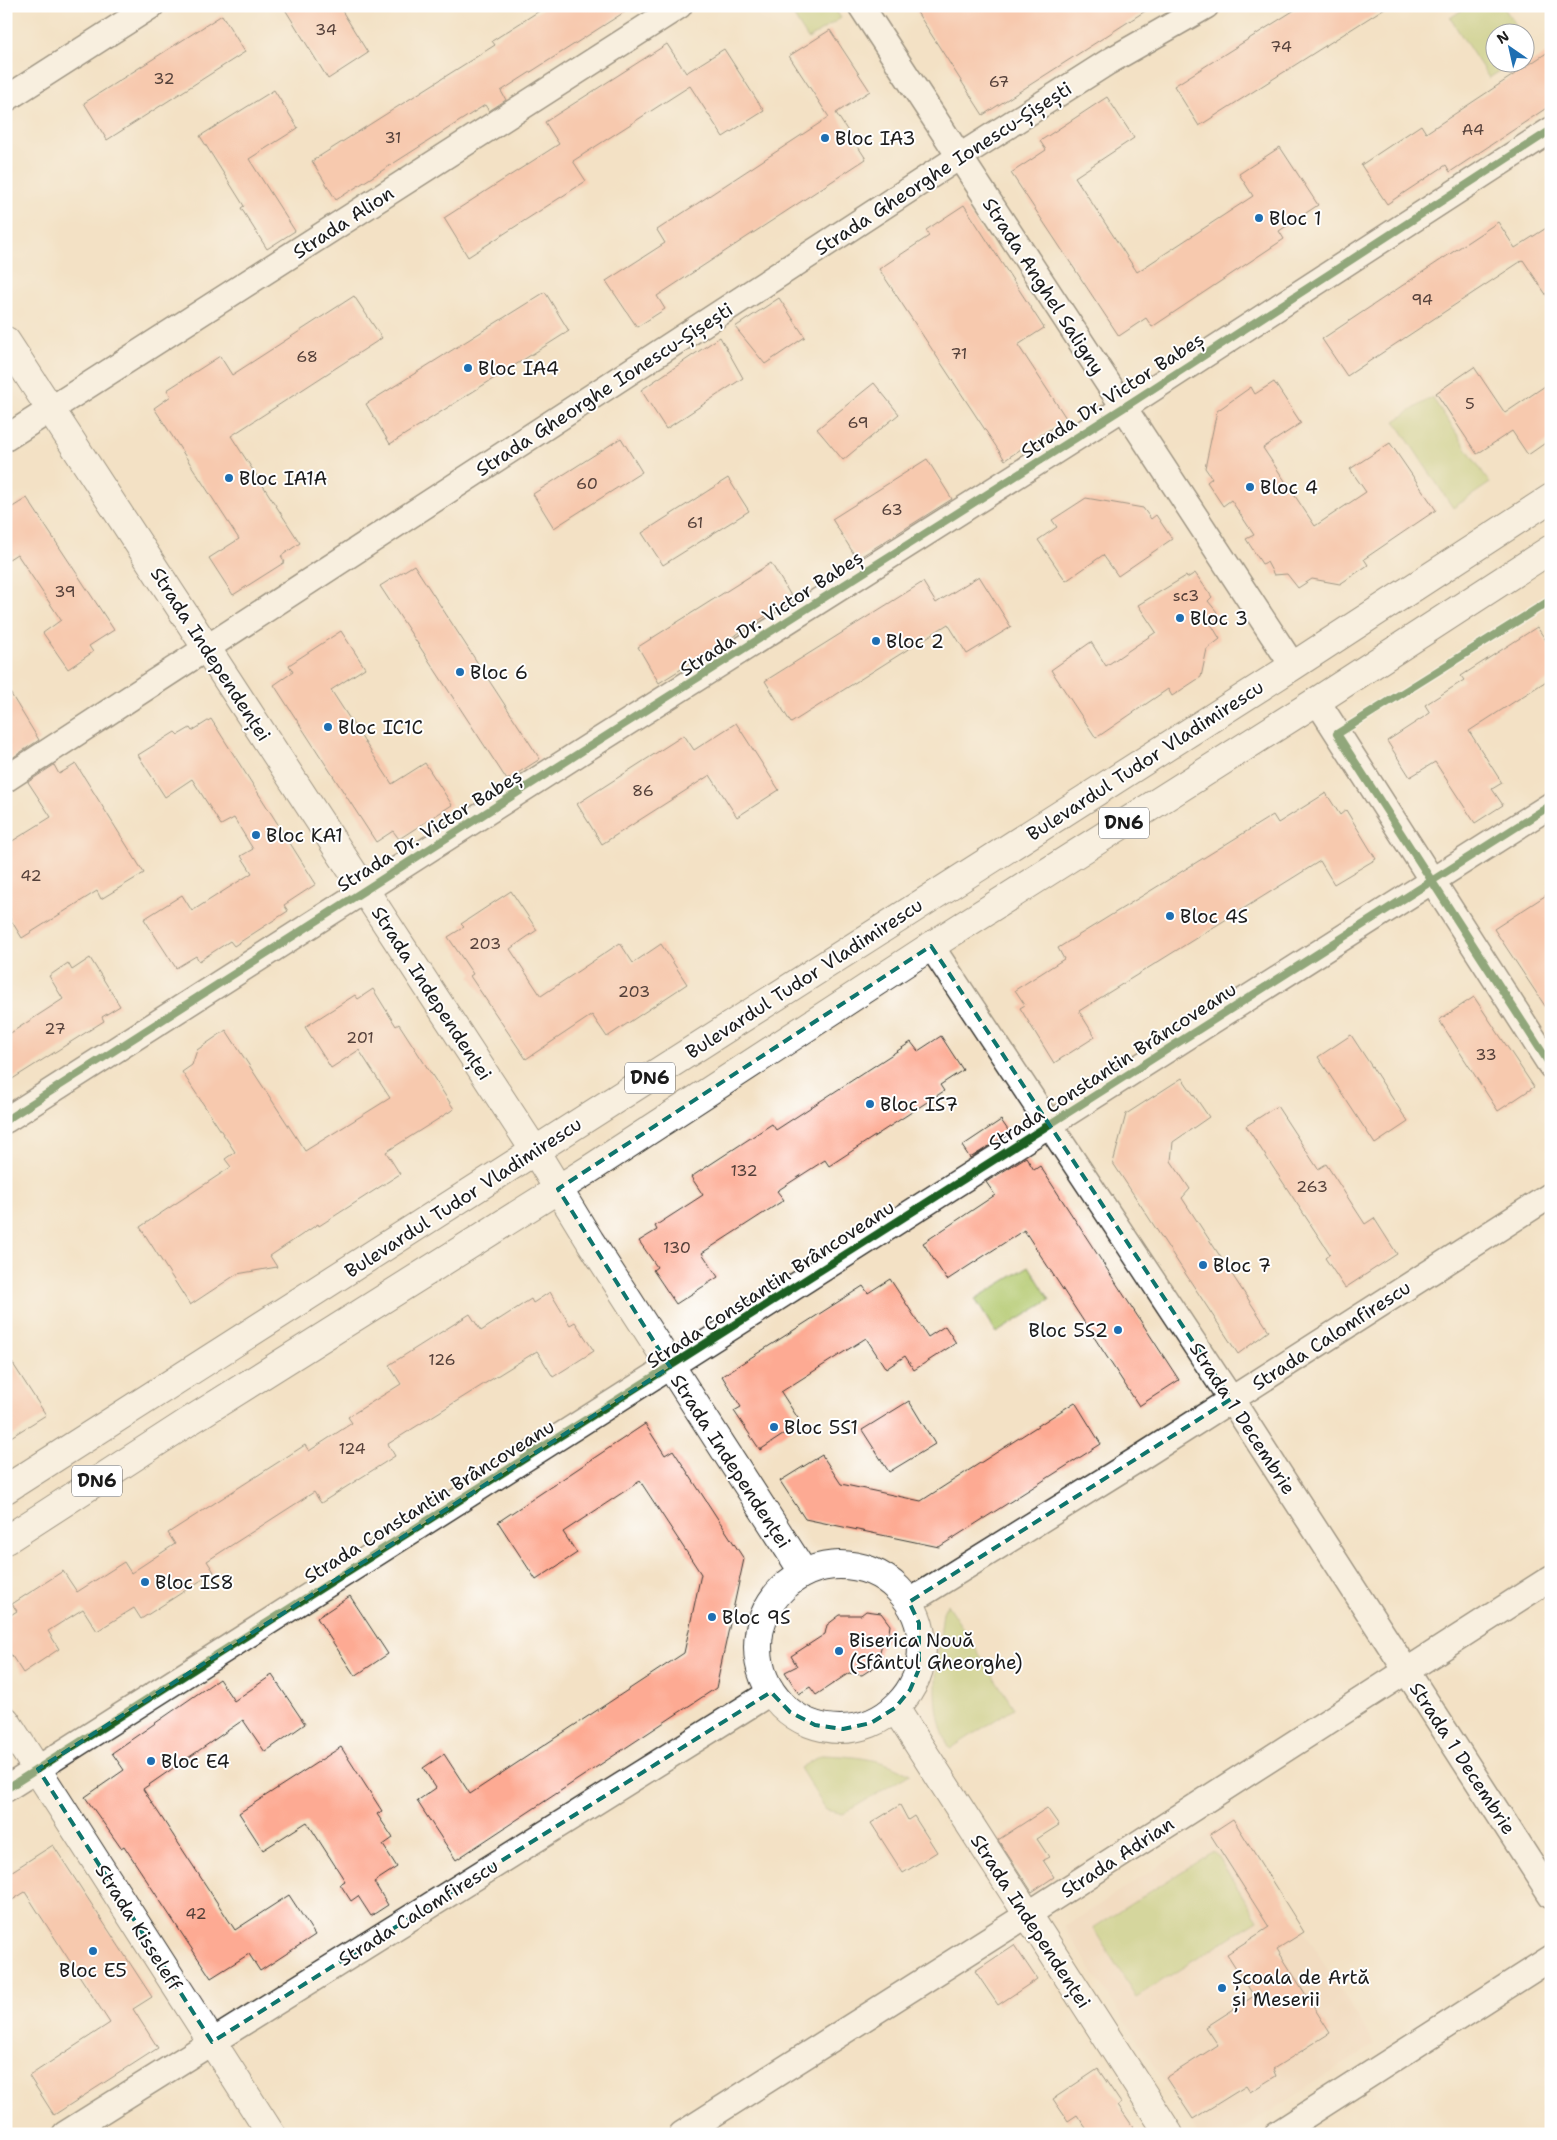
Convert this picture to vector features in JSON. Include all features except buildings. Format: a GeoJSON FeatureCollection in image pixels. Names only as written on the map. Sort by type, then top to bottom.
{"type":"FeatureCollection","features":[{"type":"Feature","properties":{"kind":"main road","name":"Strada Independenței"},"geometry":{"type":"LineString","coordinates":[[6,341],[535,1151],[670,1367],[804,1573]]}},
{"type":"Feature","properties":{"kind":"main road","name":"Bulevardul Tudor Vladimirescu"},"geometry":{"type":"LineString","coordinates":[[6,1490],[1293,666],[1551,498]]}},
{"type":"Feature","properties":{"kind":"main road","name":"DN6"},"geometry":{"type":"LineString","coordinates":[[6,1540],[196,1417],[558,1189],[931,946],[1551,549]]}},
{"type":"Feature","properties":{"kind":"main road"},"geometry":{"type":"LineString","coordinates":[[850,1565],[873,1572],[893,1584],[909,1602],[919,1623],[922,1646],[919,1669],[910,1690],[895,1708],[871,1723],[843,1729],[815,1725],[798,1717],[790,1712],[770,1692],[759,1666],[758,1638],[765,1612],[782,1589],[804,1573],[827,1566],[850,1565]]}},
{"type":"Feature","properties":{"kind":"main road","name":"Strada Independenței"},"geometry":{"type":"LineString","coordinates":[[895,1708],[1168,2134]]}},
{"type":"Feature","properties":{"kind":"main road","name":"Strada Kisseleff"},"geometry":{"type":"LineString","coordinates":[[6,1721],[271,2134]]}},
{"type":"Feature","properties":{"kind":"street"},"geometry":{"type":"LineString","coordinates":[[6,99],[151,6]]}},
{"type":"Feature","properties":{"kind":"street","name":"Strada Alion"},"geometry":{"type":"LineString","coordinates":[[6,438],[679,6]]}},
{"type":"Feature","properties":{"kind":"street","name":"Strada Anghel Saligny"},"geometry":{"type":"LineString","coordinates":[[861,6],[1293,666]]}},
{"type":"Feature","properties":{"kind":"street","name":"Strada Gheorghe Ionescu-Șișești"},"geometry":{"type":"LineString","coordinates":[[6,780],[959,157],[1108,62],[1206,6]]}},
{"type":"Feature","properties":{"kind":"street","name":"Strada Dr. Victor Babeș"},"geometry":{"type":"LineString","coordinates":[[6,1120],[1123,408],[1551,130]]}},
{"type":"Feature","properties":{"kind":"street"},"geometry":{"type":"LineString","coordinates":[[1316,701],[1551,1066]]}},
{"type":"Feature","properties":{"kind":"street","name":"Strada Constantin Brâncoveanu"},"geometry":{"type":"LineString","coordinates":[[6,1789],[1551,805]]}},
{"type":"Feature","properties":{"kind":"street","name":"Strada 1 Decembrie"},"geometry":{"type":"LineString","coordinates":[[931,946],[1231,1399],[1551,1895]]}},
{"type":"Feature","properties":{"kind":"street","name":"Strada Calomfirescu"},"geometry":{"type":"LineString","coordinates":[[909,1602],[1551,1195]]}},
{"type":"Feature","properties":{"kind":"street","name":"Strada Adrian"},"geometry":{"type":"LineString","coordinates":[[682,2134],[1551,1578]]}},
{"type":"Feature","properties":{"kind":"street","name":"Strada Calomfirescu"},"geometry":{"type":"LineString","coordinates":[[65,2134],[770,1692]]}},
{"type":"Feature","properties":{"kind":"street"},"geometry":{"type":"LineString","coordinates":[[1278,2134],[1551,1958]]}},
{"type":"Feature","properties":{"kind":"highlighted area"},"geometry":{"type":"Polygon","coordinates":[[[931,946],[1231,1399],[909,1602],[919,1623],[919,1669],[910,1690],[895,1708],[871,1723],[843,1729],[815,1725],[790,1712],[771,1692],[212,2042],[38,1769],[670,1367],[558,1189],[931,946]]]}},
{"type":"Feature","properties":{"kind":"shaded area","name":"Școala de Artă și Meserii"},"geometry":{"type":"Polygon","coordinates":[[[1233,1819],[1375,2044],[1234,2134],[1198,2134],[1064,1927],[1233,1819]]]}},
{"type":"Feature","properties":{"kind":"green space"},"geometry":{"type":"Polygon","coordinates":[[[787,6],[833,6],[841,18],[808,39],[787,6]]]}},
{"type":"Feature","properties":{"kind":"green space"},"geometry":{"type":"Polygon","coordinates":[[[1468,6],[1503,6],[1513,22],[1484,22],[1484,70],[1450,18],[1468,6]]]}},
{"type":"Feature","properties":{"kind":"green space"},"geometry":{"type":"Polygon","coordinates":[[[1485,72],[1499,72],[1489,78],[1485,72]]]}},
{"type":"Feature","properties":{"kind":"green space"},"geometry":{"type":"Polygon","coordinates":[[[1432,397],[1490,483],[1453,508],[1395,421],[1432,397]]]}},
{"type":"Feature","properties":{"kind":"green space"},"geometry":{"type":"Polygon","coordinates":[[[1029,1266],[1050,1300],[996,1333],[975,1299],[1029,1266]]]}},
{"type":"Feature","properties":{"kind":"green space"},"geometry":{"type":"Polygon","coordinates":[[[947,1604],[1014,1708],[950,1749],[938,1717],[936,1700],[937,1664],[943,1612],[947,1604]]]}},
{"type":"Feature","properties":{"kind":"green space"},"geometry":{"type":"Polygon","coordinates":[[[821,1755],[855,1757],[878,1761],[910,1774],[843,1814],[826,1810],[800,1768],[821,1755]]]}},
{"type":"Feature","properties":{"kind":"green space"},"geometry":{"type":"Polygon","coordinates":[[[1214,1851],[1258,1920],[1136,1997],[1093,1928],[1214,1851]]]}},
{"type":"Feature","properties":{"kind":"cycle path"},"geometry":{"type":"LineString","coordinates":[[6,1120],[1123,408],[1551,130]]}},
{"type":"Feature","properties":{"kind":"cycle path"},"geometry":{"type":"LineString","coordinates":[[1551,600],[1337,734],[1551,1066]]}},
{"type":"Feature","properties":{"kind":"cycle path"},"geometry":{"type":"LineString","coordinates":[[6,1789],[1551,805]]}},
{"type":"Feature","properties":{"kind":"place","name":"Bloc IA3"},"geometry":{"type":"Point","coordinates":[825,138]}},
{"type":"Feature","properties":{"kind":"place","name":"Bloc 1"},"geometry":{"type":"Point","coordinates":[1259,218]}},
{"type":"Feature","properties":{"kind":"place","name":"Bloc IA4"},"geometry":{"type":"Point","coordinates":[468,368]}},
{"type":"Feature","properties":{"kind":"place","name":"Bloc IA1A"},"geometry":{"type":"Point","coordinates":[229,478]}},
{"type":"Feature","properties":{"kind":"place","name":"Bloc 4"},"geometry":{"type":"Point","coordinates":[1250,487]}},
{"type":"Feature","properties":{"kind":"place","name":"Bloc 3"},"geometry":{"type":"Point","coordinates":[1180,618]}},
{"type":"Feature","properties":{"kind":"place","name":"Bloc 2"},"geometry":{"type":"Point","coordinates":[876,641]}},
{"type":"Feature","properties":{"kind":"place","name":"Bloc 6"},"geometry":{"type":"Point","coordinates":[460,672]}},
{"type":"Feature","properties":{"kind":"place","name":"Bloc IC1C"},"geometry":{"type":"Point","coordinates":[328,727]}},
{"type":"Feature","properties":{"kind":"place","name":"Bloc KA1"},"geometry":{"type":"Point","coordinates":[256,835]}},
{"type":"Feature","properties":{"kind":"place","name":"Bloc 4S"},"geometry":{"type":"Point","coordinates":[1170,916]}},
{"type":"Feature","properties":{"kind":"place","name":"Bloc IS7"},"geometry":{"type":"Point","coordinates":[870,1104]}},
{"type":"Feature","properties":{"kind":"place","name":"Bloc 7"},"geometry":{"type":"Point","coordinates":[1203,1265]}},
{"type":"Feature","properties":{"kind":"place","name":"Bloc 5S2"},"geometry":{"type":"Point","coordinates":[1118,1330]}},
{"type":"Feature","properties":{"kind":"place","name":"Bloc 5S1"},"geometry":{"type":"Point","coordinates":[774,1427]}},
{"type":"Feature","properties":{"kind":"place","name":"Bloc IS8"},"geometry":{"type":"Point","coordinates":[145,1582]}},
{"type":"Feature","properties":{"kind":"place","name":"Bloc 9S"},"geometry":{"type":"Point","coordinates":[712,1617]}},
{"type":"Feature","properties":{"kind":"place","name":"Biserica Nouă (Sfântul Gheorghe)"},"geometry":{"type":"Point","coordinates":[839,1651]}},
{"type":"Feature","properties":{"kind":"place","name":"Bloc E4"},"geometry":{"type":"Point","coordinates":[151,1761]}},
{"type":"Feature","properties":{"kind":"place","name":"Bloc E5"},"geometry":{"type":"Point","coordinates":[93,1951]}},
{"type":"Feature","properties":{"kind":"place","name":"Școala de Artă și Meserii"},"geometry":{"type":"Point","coordinates":[1222,1988]}}]}
